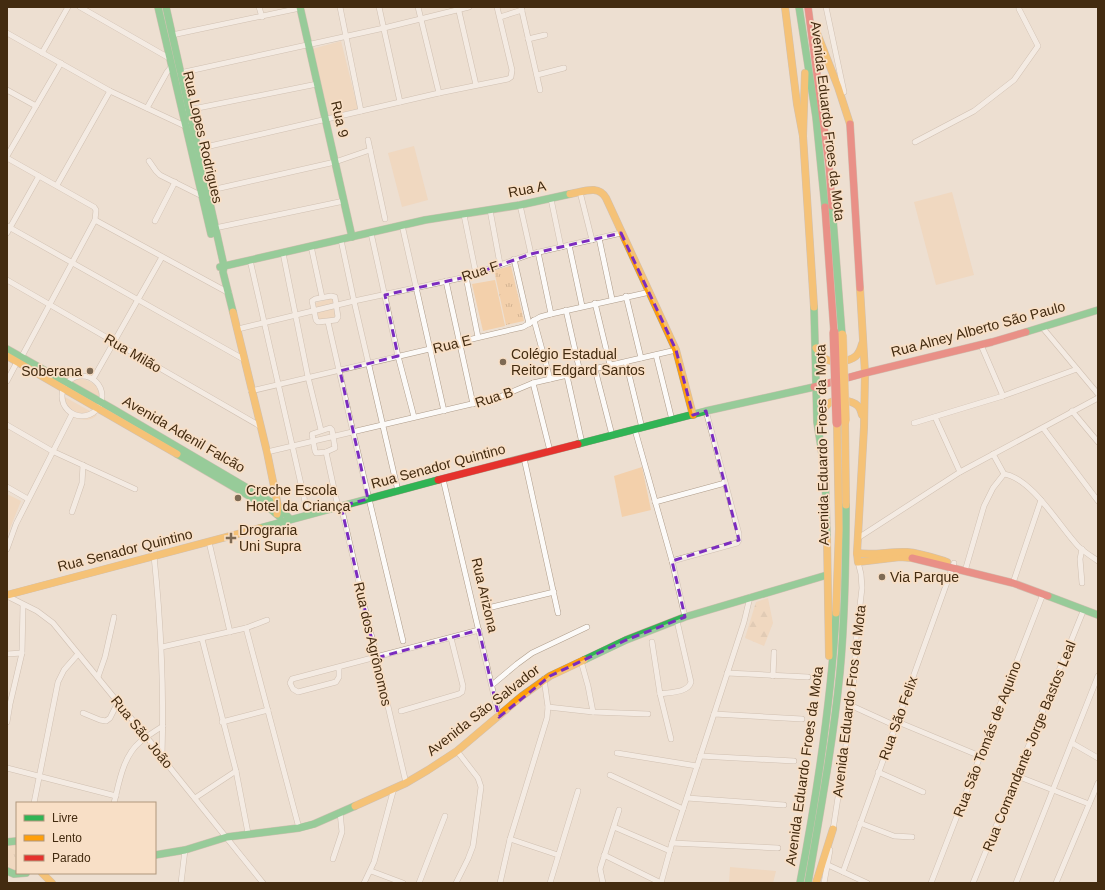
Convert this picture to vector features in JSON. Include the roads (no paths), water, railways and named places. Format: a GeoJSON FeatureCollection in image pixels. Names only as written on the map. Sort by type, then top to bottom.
{"type":"FeatureCollection","features":[{"type":"Feature","properties":{"kind":"main road","name":"Rua Lopes Rodrigues"},"geometry":{"type":"LineString","coordinates":[[158,7],[166,26],[172,35],[188,110],[188,125],[197,149],[204,194],[215,228],[222,268]]}},
{"type":"Feature","properties":{"kind":"main road","name":"Rua Lopes Rodrigues"},"geometry":{"type":"LineString","coordinates":[[166,7],[166,26],[170,62],[188,125],[238,329],[251,390],[267,452],[277,510]]}},
{"type":"Feature","properties":{"kind":"main road"},"geometry":{"type":"LineString","coordinates":[[785,7],[797,104],[803,136]]}},
{"type":"Feature","properties":{"kind":"main road","name":"Avenida Eduardo Froes da Mota"},"geometry":{"type":"LineString","coordinates":[[799,7],[816,117],[838,333]]}},
{"type":"Feature","properties":{"kind":"main road"},"geometry":{"type":"LineString","coordinates":[[809,7],[817,34],[838,87],[850,124],[863,342],[867,369],[857,558],[924,558],[1013,583],[1098,615]]}},
{"type":"Feature","properties":{"kind":"main road","name":"Avenida Eduardo Froes da Mota"},"geometry":{"type":"LineString","coordinates":[[808,883],[826,783],[837,706],[846,556],[836,249],[829,165],[809,7]]}},
{"type":"Feature","properties":{"kind":"main road","name":"Rua 9"},"geometry":{"type":"LineString","coordinates":[[300,8],[352,237]]}},
{"type":"Feature","properties":{"kind":"main road"},"geometry":{"type":"LineString","coordinates":[[804,36],[803,49],[805,73],[803,136],[814,290],[818,430],[825,472],[830,686]]}},
{"type":"Feature","properties":{"kind":"main road","name":"Rua A"},"geometry":{"type":"LineString","coordinates":[[222,268],[250,260],[402,225],[520,205],[595,189],[603,193],[676,350],[693,415]]}},
{"type":"Feature","properties":{"kind":"main road","name":"Rua Alney Alberto São Paulo"},"geometry":{"type":"LineString","coordinates":[[855,376],[867,369],[981,345],[1098,310]]}},
{"type":"Feature","properties":{"kind":"main road"},"geometry":{"type":"LineString","coordinates":[[816,348],[828,360],[850,359],[856,356],[861,349],[863,342]]}},
{"type":"Feature","properties":{"kind":"main road","name":"Avenida Adenil Falcão"},"geometry":{"type":"LineString","coordinates":[[7,349],[19,360]]}},
{"type":"Feature","properties":{"kind":"main road","name":"Avenida Adenil Falcão"},"geometry":{"type":"LineString","coordinates":[[7,356],[19,360],[224,477],[262,496],[287,520]]}},
{"type":"Feature","properties":{"kind":"main road"},"geometry":{"type":"LineString","coordinates":[[816,374],[821,380],[830,383]]}},
{"type":"Feature","properties":{"kind":"main road"},"geometry":{"type":"LineString","coordinates":[[855,376],[862,379],[865,385]]}},
{"type":"Feature","properties":{"kind":"main road","name":"Rua Senador Quintino"},"geometry":{"type":"LineString","coordinates":[[7,595],[612,435],[706,411],[816,387],[855,376]]}},
{"type":"Feature","properties":{"kind":"main road"},"geometry":{"type":"LineString","coordinates":[[818,430],[822,417],[829,404],[841,401],[848,401],[859,407],[864,427]]}},
{"type":"Feature","properties":{"kind":"main road","name":"Avenida Eduardo Froes da Mota"},"geometry":{"type":"LineString","coordinates":[[800,883],[815,799],[830,686],[838,576],[841,422]]}},
{"type":"Feature","properties":{"kind":"main road"},"geometry":{"type":"LineString","coordinates":[[262,496],[270,493],[269,466]]}},
{"type":"Feature","properties":{"kind":"main road","name":"Avenida Adenil Falcão"},"geometry":{"type":"LineString","coordinates":[[224,477],[268,507],[277,510]]}},
{"type":"Feature","properties":{"kind":"main road","name":"Avenida São Salvador"},"geometry":{"type":"LineString","coordinates":[[156,855],[185,850],[227,837],[248,833],[299,828],[314,824],[406,783],[428,770],[457,751],[544,679],[581,661],[626,640],[681,619],[827,575]]}},
{"type":"Feature","properties":{"kind":"main road"},"geometry":{"type":"LineString","coordinates":[[816,883],[834,829]]}},
{"type":"Feature","properties":{"kind":"main road"},"geometry":{"type":"LineString","coordinates":[[43,874],[52,883]]}},
{"type":"Feature","properties":{"kind":"street"},"geometry":{"type":"LineString","coordinates":[[42,53],[68,7]]}},
{"type":"Feature","properties":{"kind":"street"},"geometry":{"type":"LineString","coordinates":[[80,7],[170,62],[167,72],[147,108]]}},
{"type":"Feature","properties":{"kind":"street"},"geometry":{"type":"LineString","coordinates":[[259,7],[262,17]]}},
{"type":"Feature","properties":{"kind":"street"},"geometry":{"type":"LineString","coordinates":[[340,7],[361,111]]}},
{"type":"Feature","properties":{"kind":"street"},"geometry":{"type":"LineString","coordinates":[[379,7],[400,102]]}},
{"type":"Feature","properties":{"kind":"street"},"geometry":{"type":"LineString","coordinates":[[418,7],[439,93]]}},
{"type":"Feature","properties":{"kind":"street"},"geometry":{"type":"LineString","coordinates":[[180,73],[347,37],[421,20],[458,8],[469,7]]}},
{"type":"Feature","properties":{"kind":"street"},"geometry":{"type":"LineString","coordinates":[[197,149],[439,93],[502,81],[510,76],[512,70],[497,7]]}},
{"type":"Feature","properties":{"kind":"street"},"geometry":{"type":"LineString","coordinates":[[826,7],[850,124]]}},
{"type":"Feature","properties":{"kind":"street"},"geometry":{"type":"LineString","coordinates":[[172,35],[300,8]]}},
{"type":"Feature","properties":{"kind":"street"},"geometry":{"type":"LineString","coordinates":[[458,8],[476,85]]}},
{"type":"Feature","properties":{"kind":"street"},"geometry":{"type":"LineString","coordinates":[[500,17],[521,8],[540,90]]}},
{"type":"Feature","properties":{"kind":"street"},"geometry":{"type":"LineString","coordinates":[[915,142],[974,111],[1014,80],[1038,46],[1019,8]]}},
{"type":"Feature","properties":{"kind":"street"},"geometry":{"type":"LineString","coordinates":[[7,33],[110,90],[147,108],[188,125]]}},
{"type":"Feature","properties":{"kind":"street"},"geometry":{"type":"LineString","coordinates":[[528,39],[545,34]]}},
{"type":"Feature","properties":{"kind":"street"},"geometry":{"type":"LineString","coordinates":[[7,381],[73,263],[95,220],[95,208],[7,157],[61,63]]}},
{"type":"Feature","properties":{"kind":"street"},"geometry":{"type":"LineString","coordinates":[[537,75],[564,68]]}},
{"type":"Feature","properties":{"kind":"street"},"geometry":{"type":"LineString","coordinates":[[188,110],[317,84]]}},
{"type":"Feature","properties":{"kind":"street"},"geometry":{"type":"LineString","coordinates":[[7,90],[36,106]]}},
{"type":"Feature","properties":{"kind":"street"},"geometry":{"type":"LineString","coordinates":[[56,185],[110,90]]}},
{"type":"Feature","properties":{"kind":"street"},"geometry":{"type":"LineString","coordinates":[[368,140],[385,219]]}},
{"type":"Feature","properties":{"kind":"street"},"geometry":{"type":"LineString","coordinates":[[149,161],[158,174],[204,194],[335,162],[370,150]]}},
{"type":"Feature","properties":{"kind":"street"},"geometry":{"type":"LineString","coordinates":[[7,233],[9,227],[40,176]]}},
{"type":"Feature","properties":{"kind":"street"},"geometry":{"type":"LineString","coordinates":[[155,221],[175,182]]}},
{"type":"Feature","properties":{"kind":"street"},"geometry":{"type":"LineString","coordinates":[[580,192],[592,240]]}},
{"type":"Feature","properties":{"kind":"street"},"geometry":{"type":"LineString","coordinates":[[551,199],[561,247]]}},
{"type":"Feature","properties":{"kind":"street"},"geometry":{"type":"LineString","coordinates":[[215,228],[344,201]]}},
{"type":"Feature","properties":{"kind":"street"},"geometry":{"type":"LineString","coordinates":[[520,205],[531,254]]}},
{"type":"Feature","properties":{"kind":"street"},"geometry":{"type":"LineString","coordinates":[[490,210],[500,264]]}},
{"type":"Feature","properties":{"kind":"street"},"geometry":{"type":"LineString","coordinates":[[464,215],[476,274]]}},
{"type":"Feature","properties":{"kind":"street"},"geometry":{"type":"LineString","coordinates":[[95,220],[229,293]]}},
{"type":"Feature","properties":{"kind":"street"},"geometry":{"type":"LineString","coordinates":[[402,225],[444,411]]}},
{"type":"Feature","properties":{"kind":"street"},"geometry":{"type":"LineString","coordinates":[[9,227],[245,360]]}},
{"type":"Feature","properties":{"kind":"street"},"geometry":{"type":"LineString","coordinates":[[371,233],[398,356],[414,418]]}},
{"type":"Feature","properties":{"kind":"street","name":"Rua F"},"geometry":{"type":"LineString","coordinates":[[314,311],[466,277],[514,259],[538,252],[621,234]]}},
{"type":"Feature","properties":{"kind":"street"},"geometry":{"type":"LineString","coordinates":[[599,238],[612,299]]}},
{"type":"Feature","properties":{"kind":"street"},"geometry":{"type":"LineString","coordinates":[[341,240],[398,491]]}},
{"type":"Feature","properties":{"kind":"street"},"geometry":{"type":"LineString","coordinates":[[569,245],[582,306]]}},
{"type":"Feature","properties":{"kind":"street"},"geometry":{"type":"LineString","coordinates":[[311,246],[322,297]]}},
{"type":"Feature","properties":{"kind":"street"},"geometry":{"type":"LineString","coordinates":[[538,252],[551,314]]}},
{"type":"Feature","properties":{"kind":"street"},"geometry":{"type":"LineString","coordinates":[[283,253],[308,377],[321,430]]}},
{"type":"Feature","properties":{"kind":"street"},"geometry":{"type":"LineString","coordinates":[[99,405],[92,413],[86,415],[79,416],[72,414],[66,409],[63,403],[62,396],[65,386],[76,377],[82,376],[93,379],[162,257]]}},
{"type":"Feature","properties":{"kind":"street"},"geometry":{"type":"LineString","coordinates":[[514,259],[529,324]]}},
{"type":"Feature","properties":{"kind":"street"},"geometry":{"type":"LineString","coordinates":[[250,260],[308,515]]}},
{"type":"Feature","properties":{"kind":"street"},"geometry":{"type":"LineString","coordinates":[[466,277],[478,337]]}},
{"type":"Feature","properties":{"kind":"street","name":"Rua Milão"},"geometry":{"type":"LineString","coordinates":[[7,280],[260,426]]}},
{"type":"Feature","properties":{"kind":"street"},"geometry":{"type":"LineString","coordinates":[[446,281],[473,404]]}},
{"type":"Feature","properties":{"kind":"street","name":"Rua E"},"geometry":{"type":"LineString","coordinates":[[251,390],[459,343],[478,337],[523,327],[534,320],[551,314],[612,299],[650,292]]}},
{"type":"Feature","properties":{"kind":"street"},"geometry":{"type":"LineString","coordinates":[[334,296],[337,305],[338,317],[336,320],[328,322],[318,322],[316,320],[312,303],[313,300],[322,297],[334,296]]}},
{"type":"Feature","properties":{"kind":"street"},"geometry":{"type":"LineString","coordinates":[[626,296],[641,358]]}},
{"type":"Feature","properties":{"kind":"street"},"geometry":{"type":"LineString","coordinates":[[595,303],[610,365]]}},
{"type":"Feature","properties":{"kind":"street"},"geometry":{"type":"LineString","coordinates":[[566,310],[580,372]]}},
{"type":"Feature","properties":{"kind":"street"},"geometry":{"type":"LineString","coordinates":[[238,329],[314,311]]}},
{"type":"Feature","properties":{"kind":"street"},"geometry":{"type":"LineString","coordinates":[[534,320],[550,378]]}},
{"type":"Feature","properties":{"kind":"street"},"geometry":{"type":"LineString","coordinates":[[328,322],[368,499],[403,641]]}},
{"type":"Feature","properties":{"kind":"street"},"geometry":{"type":"LineString","coordinates":[[1042,327],[1098,394]]}},
{"type":"Feature","properties":{"kind":"street"},"geometry":{"type":"LineString","coordinates":[[981,345],[1003,396]]}},
{"type":"Feature","properties":{"kind":"street","name":"Rua B"},"geometry":{"type":"LineString","coordinates":[[312,441],[497,398],[533,383],[550,378],[567,376],[676,350]]}},
{"type":"Feature","properties":{"kind":"street"},"geometry":{"type":"LineString","coordinates":[[656,355],[672,420]]}},
{"type":"Feature","properties":{"kind":"street"},"geometry":{"type":"LineString","coordinates":[[626,362],[638,429],[655,502],[672,560],[691,682],[686,690],[660,694]]}},
{"type":"Feature","properties":{"kind":"street"},"geometry":{"type":"LineString","coordinates":[[595,369],[612,435]]}},
{"type":"Feature","properties":{"kind":"street"},"geometry":{"type":"LineString","coordinates":[[914,423],[1003,396],[1077,369]]}},
{"type":"Feature","properties":{"kind":"street"},"geometry":{"type":"LineString","coordinates":[[567,376],[582,443]]}},
{"type":"Feature","properties":{"kind":"street","name":"Avenida Adenil Falcão"},"geometry":{"type":"LineString","coordinates":[[93,379],[100,389],[99,405]]}},
{"type":"Feature","properties":{"kind":"street"},"geometry":{"type":"LineString","coordinates":[[533,383],[550,452]]}},
{"type":"Feature","properties":{"kind":"street"},"geometry":{"type":"LineString","coordinates":[[858,538],[960,472],[1098,398]]}},
{"type":"Feature","properties":{"kind":"street"},"geometry":{"type":"LineString","coordinates":[[672,560],[737,543],[739,540],[739,534],[706,411]]}},
{"type":"Feature","properties":{"kind":"street"},"geometry":{"type":"LineString","coordinates":[[1072,411],[1098,442]]}},
{"type":"Feature","properties":{"kind":"street"},"geometry":{"type":"LineString","coordinates":[[7,549],[16,524],[28,499],[72,414]]}},
{"type":"Feature","properties":{"kind":"street"},"geometry":{"type":"LineString","coordinates":[[935,417],[960,472]]}},
{"type":"Feature","properties":{"kind":"street"},"geometry":{"type":"LineString","coordinates":[[7,425],[52,451],[135,489]]}},
{"type":"Feature","properties":{"kind":"street"},"geometry":{"type":"LineString","coordinates":[[1042,428],[1098,501]]}},
{"type":"Feature","properties":{"kind":"street"},"geometry":{"type":"LineString","coordinates":[[331,429],[334,436],[335,448],[326,453],[316,453],[312,441],[312,434],[321,430],[331,429]]}},
{"type":"Feature","properties":{"kind":"street"},"geometry":{"type":"LineString","coordinates":[[267,452],[312,441]]}},
{"type":"Feature","properties":{"kind":"street","name":"Rua dos Agrônomos"},"geometry":{"type":"LineString","coordinates":[[326,453],[406,783]]}},
{"type":"Feature","properties":{"kind":"street"},"geometry":{"type":"LineString","coordinates":[[993,454],[1004,474],[1017,478],[1026,485],[1041,500],[1082,549],[1098,561]]}},
{"type":"Feature","properties":{"kind":"street"},"geometry":{"type":"LineString","coordinates":[[524,458],[558,613]]}},
{"type":"Feature","properties":{"kind":"street"},"geometry":{"type":"LineString","coordinates":[[72,512],[82,483],[83,465]]}},
{"type":"Feature","properties":{"kind":"street"},"geometry":{"type":"LineString","coordinates":[[966,569],[984,506],[993,488],[1004,474]]}},
{"type":"Feature","properties":{"kind":"street","name":"Rua Arizona"},"geometry":{"type":"LineString","coordinates":[[444,479],[499,716]]}},
{"type":"Feature","properties":{"kind":"street"},"geometry":{"type":"LineString","coordinates":[[655,502],[725,483]]}},
{"type":"Feature","properties":{"kind":"street"},"geometry":{"type":"LineString","coordinates":[[7,487],[28,499]]}},
{"type":"Feature","properties":{"kind":"street"},"geometry":{"type":"LineString","coordinates":[[1013,583],[1041,500]]}},
{"type":"Feature","properties":{"kind":"street"},"geometry":{"type":"LineString","coordinates":[[209,542],[230,632]]}},
{"type":"Feature","properties":{"kind":"street"},"geometry":{"type":"LineString","coordinates":[[1082,549],[1080,560],[1082,583]]}},
{"type":"Feature","properties":{"kind":"street"},"geometry":{"type":"LineString","coordinates":[[154,556],[162,647],[162,756]]}},
{"type":"Feature","properties":{"kind":"street","name":"Avenida Eduardo Fros da Mota"},"geometry":{"type":"LineString","coordinates":[[824,883],[834,829],[852,706],[856,639],[862,588],[861,574],[857,558]]}},
{"type":"Feature","properties":{"kind":"street","name":"Rua São Felix"},"geometry":{"type":"LineString","coordinates":[[843,872],[953,566]]}},
{"type":"Feature","properties":{"kind":"street"},"geometry":{"type":"LineString","coordinates":[[488,608],[554,592]]}},
{"type":"Feature","properties":{"kind":"street","name":"Rua São Tomás de Aquino"},"geometry":{"type":"LineString","coordinates":[[931,883],[1044,594]]}},
{"type":"Feature","properties":{"kind":"street","name":"Rua São João"},"geometry":{"type":"LineString","coordinates":[[7,595],[48,618],[147,737],[263,883]]}},
{"type":"Feature","properties":{"kind":"street"},"geometry":{"type":"LineString","coordinates":[[604,855],[661,883],[672,842],[744,622],[750,597]]}},
{"type":"Feature","properties":{"kind":"street"},"geometry":{"type":"LineString","coordinates":[[7,722],[22,653],[23,604]]}},
{"type":"Feature","properties":{"kind":"street","name":"Rua Comandante Jorge Bastos Leal"},"geometry":{"type":"LineString","coordinates":[[973,883],[1084,609]]}},
{"type":"Feature","properties":{"kind":"street"},"geometry":{"type":"LineString","coordinates":[[98,677],[105,657],[114,617]]}},
{"type":"Feature","properties":{"kind":"street"},"geometry":{"type":"LineString","coordinates":[[162,647],[246,628],[267,620]]}},
{"type":"Feature","properties":{"kind":"street"},"geometry":{"type":"LineString","coordinates":[[246,628],[299,828]]}},
{"type":"Feature","properties":{"kind":"street"},"geometry":{"type":"LineString","coordinates":[[492,685],[532,653],[587,628]]}},
{"type":"Feature","properties":{"kind":"street"},"geometry":{"type":"LineString","coordinates":[[339,667],[339,677],[336,682],[296,692],[290,683],[292,679],[480,630]]}},
{"type":"Feature","properties":{"kind":"street"},"geometry":{"type":"LineString","coordinates":[[402,711],[462,692],[463,686],[451,638]]}},
{"type":"Feature","properties":{"kind":"street"},"geometry":{"type":"LineString","coordinates":[[202,639],[222,722],[236,771],[248,833]]}},
{"type":"Feature","properties":{"kind":"street"},"geometry":{"type":"LineString","coordinates":[[652,642],[660,694],[670,740]]}},
{"type":"Feature","properties":{"kind":"street"},"geometry":{"type":"LineString","coordinates":[[773,676],[774,652]]}},
{"type":"Feature","properties":{"kind":"street"},"geometry":{"type":"LineString","coordinates":[[7,654],[22,653]]}},
{"type":"Feature","properties":{"kind":"street"},"geometry":{"type":"LineString","coordinates":[[34,802],[58,682],[64,670],[78,654]]}},
{"type":"Feature","properties":{"kind":"street"},"geometry":{"type":"LineString","coordinates":[[581,661],[593,712]]}},
{"type":"Feature","properties":{"kind":"street"},"geometry":{"type":"LineString","coordinates":[[727,673],[808,677]]}},
{"type":"Feature","properties":{"kind":"street"},"geometry":{"type":"LineString","coordinates":[[1016,883],[1098,676]]}},
{"type":"Feature","properties":{"kind":"street"},"geometry":{"type":"LineString","coordinates":[[500,883],[510,839],[545,726],[548,707],[544,679]]}},
{"type":"Feature","properties":{"kind":"street"},"geometry":{"type":"LineString","coordinates":[[1092,691],[1098,692]]}},
{"type":"Feature","properties":{"kind":"street"},"geometry":{"type":"LineString","coordinates":[[83,713],[106,721],[110,718],[118,702]]}},
{"type":"Feature","properties":{"kind":"street"},"geometry":{"type":"LineString","coordinates":[[852,706],[980,756]]}},
{"type":"Feature","properties":{"kind":"street"},"geometry":{"type":"LineString","coordinates":[[548,707],[593,712],[648,714]]}},
{"type":"Feature","properties":{"kind":"street"},"geometry":{"type":"LineString","coordinates":[[222,722],[268,710]]}},
{"type":"Feature","properties":{"kind":"street"},"geometry":{"type":"LineString","coordinates":[[714,714],[802,719]]}},
{"type":"Feature","properties":{"kind":"street"},"geometry":{"type":"LineString","coordinates":[[114,802],[129,757],[139,743],[163,726]]}},
{"type":"Feature","properties":{"kind":"street"},"geometry":{"type":"LineString","coordinates":[[1072,743],[1098,758]]}},
{"type":"Feature","properties":{"kind":"street"},"geometry":{"type":"LineString","coordinates":[[456,883],[468,859],[472,846],[481,787],[478,778],[457,751]]}},
{"type":"Feature","properties":{"kind":"street"},"geometry":{"type":"LineString","coordinates":[[617,754],[697,766]]}},
{"type":"Feature","properties":{"kind":"street"},"geometry":{"type":"LineString","coordinates":[[700,756],[794,761]]}},
{"type":"Feature","properties":{"kind":"street"},"geometry":{"type":"LineString","coordinates":[[7,768],[40,775],[116,796]]}},
{"type":"Feature","properties":{"kind":"street"},"geometry":{"type":"LineString","coordinates":[[195,798],[236,771]]}},
{"type":"Feature","properties":{"kind":"street"},"geometry":{"type":"LineString","coordinates":[[878,772],[923,792]]}},
{"type":"Feature","properties":{"kind":"street"},"geometry":{"type":"LineString","coordinates":[[610,775],[683,809]]}},
{"type":"Feature","properties":{"kind":"street"},"geometry":{"type":"LineString","coordinates":[[1017,776],[1089,804]]}},
{"type":"Feature","properties":{"kind":"street"},"geometry":{"type":"LineString","coordinates":[[1056,883],[1098,783]]}},
{"type":"Feature","properties":{"kind":"street"},"geometry":{"type":"LineString","coordinates":[[364,883],[371,871],[394,788]]}},
{"type":"Feature","properties":{"kind":"street"},"geometry":{"type":"LineString","coordinates":[[550,883],[578,791]]}},
{"type":"Feature","properties":{"kind":"street"},"geometry":{"type":"LineString","coordinates":[[687,798],[784,805]]}},
{"type":"Feature","properties":{"kind":"street"},"geometry":{"type":"LineString","coordinates":[[603,883],[600,869],[619,810]]}},
{"type":"Feature","properties":{"kind":"street"},"geometry":{"type":"LineString","coordinates":[[333,859],[342,832],[340,812]]}},
{"type":"Feature","properties":{"kind":"street"},"geometry":{"type":"LineString","coordinates":[[421,882],[445,816]]}},
{"type":"Feature","properties":{"kind":"street"},"geometry":{"type":"LineString","coordinates":[[860,823],[894,836],[912,837]]}},
{"type":"Feature","properties":{"kind":"street"},"geometry":{"type":"LineString","coordinates":[[614,827],[670,851]]}},
{"type":"Feature","properties":{"kind":"street"},"geometry":{"type":"LineString","coordinates":[[510,839],[558,855]]}},
{"type":"Feature","properties":{"kind":"street"},"geometry":{"type":"LineString","coordinates":[[672,842],[778,848]]}},
{"type":"Feature","properties":{"kind":"street"},"geometry":{"type":"LineString","coordinates":[[181,883],[185,850]]}},
{"type":"Feature","properties":{"kind":"street"},"geometry":{"type":"LineString","coordinates":[[828,865],[866,883]]}},
{"type":"Feature","properties":{"kind":"street"},"geometry":{"type":"LineString","coordinates":[[371,871],[403,883]]}},
{"type":"Feature","properties":{"kind":"place","name":"Colégio Estadual Reitor Edgard Santos"},"geometry":{"type":"Point","coordinates":[503,362]}},
{"type":"Feature","properties":{"kind":"place","name":"Soberana"},"geometry":{"type":"Point","coordinates":[90,371]}},
{"type":"Feature","properties":{"kind":"place","name":"Creche Escola Hotel da Criança"},"geometry":{"type":"Point","coordinates":[238,498]}},
{"type":"Feature","properties":{"kind":"place","name":"Drograria Uni Supra"},"geometry":{"type":"Point","coordinates":[231,538]}},
{"type":"Feature","properties":{"kind":"place","name":"Via Parque"},"geometry":{"type":"Point","coordinates":[882,577]}}]}
